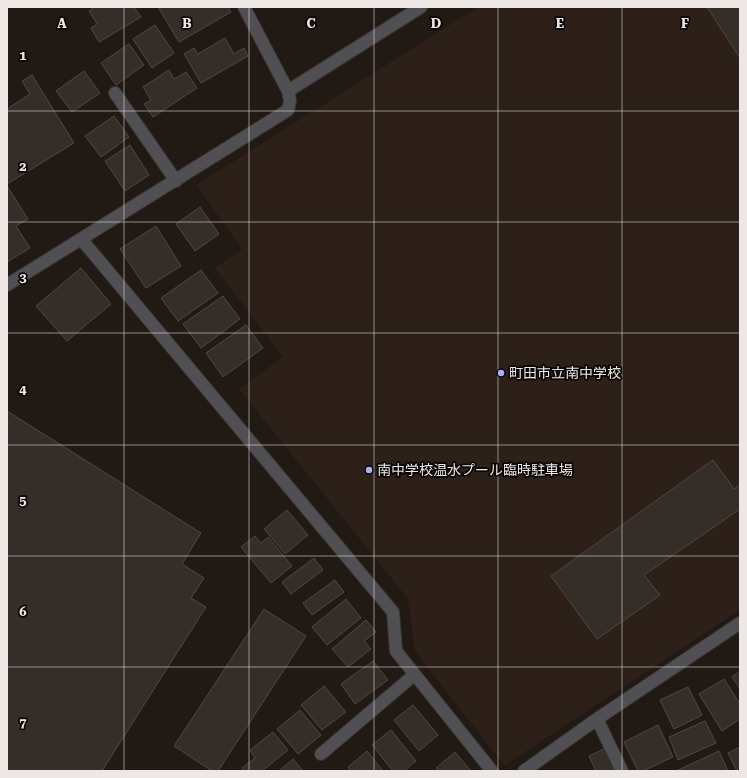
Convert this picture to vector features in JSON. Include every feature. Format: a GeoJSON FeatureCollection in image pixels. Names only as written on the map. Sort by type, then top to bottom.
{"type":"FeatureCollection","features":[{"type":"Feature","properties":{"kind":"street"},"geometry":{"type":"LineString","coordinates":[[7,285],[82,240],[288,110],[290,101],[288,91],[244,7]]}},
{"type":"Feature","properties":{"kind":"street"},"geometry":{"type":"LineString","coordinates":[[288,91],[421,7]]}},
{"type":"Feature","properties":{"kind":"street"},"geometry":{"type":"LineString","coordinates":[[115,94],[176,181]]}},
{"type":"Feature","properties":{"kind":"street"},"geometry":{"type":"LineString","coordinates":[[82,240],[393,612],[396,651],[492,771]]}},
{"type":"Feature","properties":{"kind":"street"},"geometry":{"type":"LineString","coordinates":[[524,771],[597,719],[740,623]]}},
{"type":"Feature","properties":{"kind":"street"},"geometry":{"type":"LineString","coordinates":[[321,754],[414,675]]}},
{"type":"Feature","properties":{"kind":"street"},"geometry":{"type":"LineString","coordinates":[[597,719],[622,771]]}},
{"type":"Feature","properties":{"kind":"shaded area","name":"町田市立南中学校"},"geometry":{"type":"Polygon","coordinates":[[[478,7],[740,7],[740,610],[504,766],[415,651],[408,599],[239,389],[283,357],[215,268],[242,249],[196,185],[478,7]]]}},
{"type":"Feature","properties":{"kind":"building"},"geometry":{"type":"Polygon","coordinates":[[[95,7],[134,7],[141,17],[99,42],[91,28],[97,24],[89,11],[95,7]]]}},
{"type":"Feature","properties":{"kind":"building"},"geometry":{"type":"Polygon","coordinates":[[[158,7],[228,7],[231,12],[179,42],[158,7]]]}},
{"type":"Feature","properties":{"kind":"building"},"geometry":{"type":"Polygon","coordinates":[[[707,7],[740,7],[740,58],[707,7]]]}},
{"type":"Feature","properties":{"kind":"building"},"geometry":{"type":"Polygon","coordinates":[[[155,25],[174,53],[152,68],[133,39],[155,25]]]}},
{"type":"Feature","properties":{"kind":"building"},"geometry":{"type":"Polygon","coordinates":[[[225,38],[234,54],[244,48],[248,56],[201,83],[184,54],[194,48],[198,54],[225,38]]]}},
{"type":"Feature","properties":{"kind":"building"},"geometry":{"type":"Polygon","coordinates":[[[129,44],[144,65],[116,85],[101,63],[129,44]]]}},
{"type":"Feature","properties":{"kind":"building"},"geometry":{"type":"Polygon","coordinates":[[[169,70],[174,79],[186,72],[197,88],[153,117],[144,104],[151,100],[143,87],[169,70]]]}},
{"type":"Feature","properties":{"kind":"building"},"geometry":{"type":"Polygon","coordinates":[[[84,71],[100,93],[72,112],[56,91],[84,71]]]}},
{"type":"Feature","properties":{"kind":"building"},"geometry":{"type":"Polygon","coordinates":[[[32,75],[74,143],[7,184],[7,109],[30,94],[22,81],[32,75]]]}},
{"type":"Feature","properties":{"kind":"building"},"geometry":{"type":"Polygon","coordinates":[[[114,116],[129,137],[101,157],[85,136],[114,116]]]}},
{"type":"Feature","properties":{"kind":"building"},"geometry":{"type":"Polygon","coordinates":[[[130,145],[149,175],[125,191],[105,161],[130,145]]]}},
{"type":"Feature","properties":{"kind":"building"},"geometry":{"type":"Polygon","coordinates":[[[7,186],[28,219],[16,226],[30,248],[7,262],[7,186]]]}},
{"type":"Feature","properties":{"kind":"building"},"geometry":{"type":"Polygon","coordinates":[[[200,207],[219,234],[195,251],[176,224],[200,207]]]}},
{"type":"Feature","properties":{"kind":"building"},"geometry":{"type":"Polygon","coordinates":[[[156,226],[181,266],[146,288],[120,249],[156,226]]]}},
{"type":"Feature","properties":{"kind":"building"},"geometry":{"type":"Polygon","coordinates":[[[81,268],[111,304],[67,341],[36,306],[81,268]]]}},
{"type":"Feature","properties":{"kind":"building"},"geometry":{"type":"Polygon","coordinates":[[[201,270],[218,293],[178,321],[161,298],[201,270]]]}},
{"type":"Feature","properties":{"kind":"building"},"geometry":{"type":"Polygon","coordinates":[[[223,296],[240,319],[201,348],[183,324],[223,296]]]}},
{"type":"Feature","properties":{"kind":"building"},"geometry":{"type":"Polygon","coordinates":[[[246,325],[263,348],[223,377],[206,353],[246,325]]]}},
{"type":"Feature","properties":{"kind":"building"},"geometry":{"type":"Polygon","coordinates":[[[7,411],[201,533],[182,564],[204,578],[191,598],[206,607],[102,771],[7,771],[7,411]]]}},
{"type":"Feature","properties":{"kind":"building"},"geometry":{"type":"Polygon","coordinates":[[[713,460],[734,489],[740,485],[740,509],[644,575],[660,595],[597,639],[551,576],[713,460]]]}},
{"type":"Feature","properties":{"kind":"building"},"geometry":{"type":"Polygon","coordinates":[[[287,510],[308,535],[285,554],[264,529],[287,510]]]}},
{"type":"Feature","properties":{"kind":"building"},"geometry":{"type":"Polygon","coordinates":[[[255,536],[261,543],[268,537],[292,566],[271,583],[241,547],[255,536]]]}},
{"type":"Feature","properties":{"kind":"building"},"geometry":{"type":"Polygon","coordinates":[[[314,558],[323,570],[291,594],[282,582],[314,558]]]}},
{"type":"Feature","properties":{"kind":"building"},"geometry":{"type":"Polygon","coordinates":[[[335,580],[344,592],[312,615],[303,603],[335,580]]]}},
{"type":"Feature","properties":{"kind":"building"},"geometry":{"type":"Polygon","coordinates":[[[346,599],[361,618],[327,645],[312,627],[346,599]]]}},
{"type":"Feature","properties":{"kind":"building"},"geometry":{"type":"Polygon","coordinates":[[[264,609],[306,636],[218,771],[212,771],[174,746],[264,609]]]}},
{"type":"Feature","properties":{"kind":"building"},"geometry":{"type":"Polygon","coordinates":[[[366,620],[376,632],[364,641],[371,649],[348,667],[332,649],[366,620]]]}},
{"type":"Feature","properties":{"kind":"building"},"geometry":{"type":"Polygon","coordinates":[[[373,661],[388,680],[355,704],[341,684],[373,661]]]}},
{"type":"Feature","properties":{"kind":"building"},"geometry":{"type":"Polygon","coordinates":[[[740,671],[740,689],[732,677],[740,671]]]}},
{"type":"Feature","properties":{"kind":"building"},"geometry":{"type":"Polygon","coordinates":[[[724,679],[740,704],[740,719],[722,731],[699,694],[724,679]]]}},
{"type":"Feature","properties":{"kind":"building"},"geometry":{"type":"Polygon","coordinates":[[[324,686],[346,712],[322,730],[301,705],[324,686]]]}},
{"type":"Feature","properties":{"kind":"building"},"geometry":{"type":"Polygon","coordinates":[[[688,687],[702,715],[674,729],[660,700],[688,687]]]}},
{"type":"Feature","properties":{"kind":"building"},"geometry":{"type":"Polygon","coordinates":[[[413,705],[438,735],[419,751],[394,720],[413,705]]]}},
{"type":"Feature","properties":{"kind":"building"},"geometry":{"type":"Polygon","coordinates":[[[300,710],[321,735],[298,754],[277,729],[300,710]]]}},
{"type":"Feature","properties":{"kind":"building"},"geometry":{"type":"Polygon","coordinates":[[[705,721],[716,743],[678,760],[669,737],[705,721]]]}},
{"type":"Feature","properties":{"kind":"building"},"geometry":{"type":"Polygon","coordinates":[[[658,725],[673,757],[643,771],[638,771],[624,742],[658,725]]]}},
{"type":"Feature","properties":{"kind":"building"},"geometry":{"type":"Polygon","coordinates":[[[391,730],[416,761],[404,771],[393,771],[372,745],[391,730]]]}},
{"type":"Feature","properties":{"kind":"building"},"geometry":{"type":"Polygon","coordinates":[[[273,732],[288,750],[262,771],[244,771],[242,768],[255,758],[250,750],[273,732]]]}},
{"type":"Feature","properties":{"kind":"building"},"geometry":{"type":"Polygon","coordinates":[[[608,747],[619,771],[596,771],[589,756],[608,747]]]}},
{"type":"Feature","properties":{"kind":"building"},"geometry":{"type":"Polygon","coordinates":[[[740,747],[740,771],[737,771],[728,753],[740,747]]]}},
{"type":"Feature","properties":{"kind":"building"},"geometry":{"type":"Polygon","coordinates":[[[367,751],[383,771],[351,771],[348,767],[367,751]]]}},
{"type":"Feature","properties":{"kind":"building"},"geometry":{"type":"Polygon","coordinates":[[[719,751],[728,771],[676,771],[719,751]]]}},
{"type":"Feature","properties":{"kind":"building"},"geometry":{"type":"Polygon","coordinates":[[[455,752],[471,771],[439,771],[436,768],[455,752]]]}},
{"type":"Feature","properties":{"kind":"building"},"geometry":{"type":"Polygon","coordinates":[[[293,759],[303,771],[279,771],[293,759]]]}},
{"type":"Feature","properties":{"kind":"place","name":"町田市立南中学校"},"geometry":{"type":"Point","coordinates":[501,373]}},
{"type":"Feature","properties":{"kind":"place","name":"南中学校温水プール臨時駐車場"},"geometry":{"type":"Point","coordinates":[369,470]}}]}
